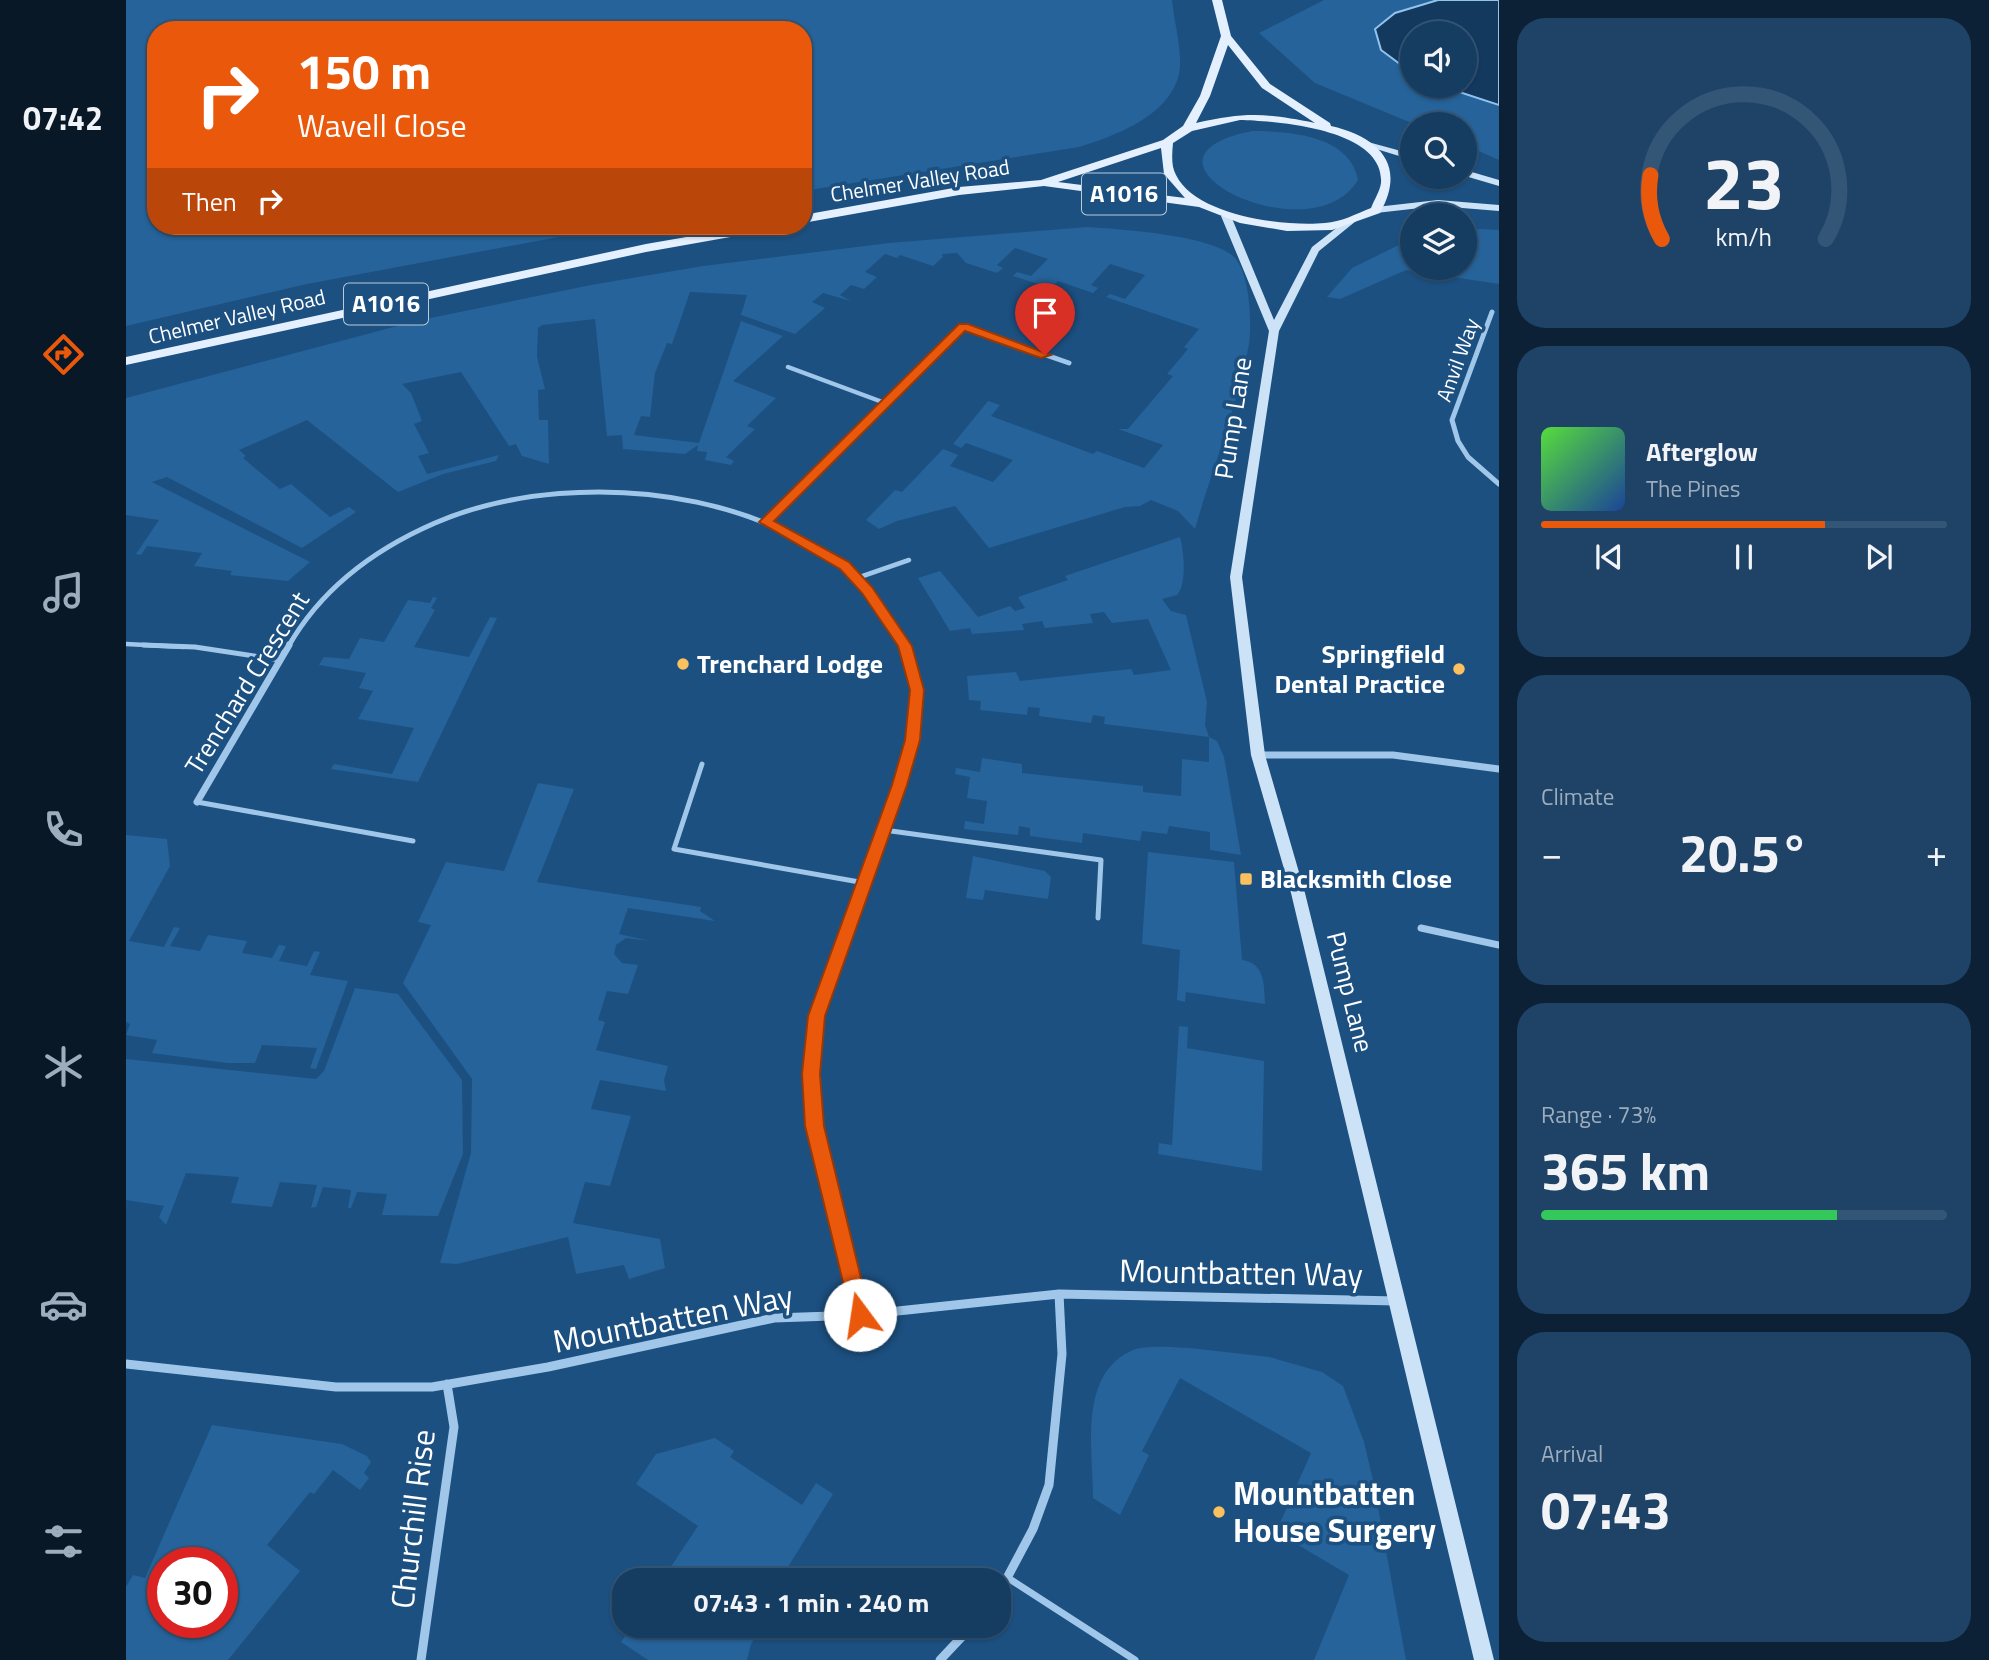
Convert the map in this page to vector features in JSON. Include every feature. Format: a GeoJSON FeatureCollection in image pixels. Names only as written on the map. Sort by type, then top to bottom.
{"type":"FeatureCollection","features":[{"type":"Feature","properties":{"kind":"main road","name":"A1016"},"geometry":{"type":"LineString","coordinates":[[1217,0],[1226,36],[1266,86],[1334,130],[1360,141],[1384,163],[1387,184],[1376,209],[1351,221],[1326,227],[1294,228],[1226,216],[1205,205],[1175,183],[1166,165],[1167,142],[1188,128],[1240,117],[1275,118],[1334,130]]}},
{"type":"Feature","properties":{"kind":"main road","name":"A1016"},"geometry":{"type":"LineString","coordinates":[[1188,128],[1205,96],[1226,36]]}},
{"type":"Feature","properties":{"kind":"main road","name":"Chelmer Valley Road"},"geometry":{"type":"LineString","coordinates":[[812,217],[959,191],[1042,183],[1167,142]]}},
{"type":"Feature","properties":{"kind":"main road","name":"Chelmer Valley Road"},"geometry":{"type":"LineString","coordinates":[[1042,183],[1205,205]]}},
{"type":"Feature","properties":{"kind":"main road","name":"Chelmer Valley Road"},"geometry":{"type":"LineString","coordinates":[[126,362],[646,248],[719,235]]}},
{"type":"Feature","properties":{"kind":"street"},"geometry":{"type":"LineString","coordinates":[[1360,141],[1400,153]]}},
{"type":"Feature","properties":{"kind":"street"},"geometry":{"type":"LineString","coordinates":[[1477,177],[1499,183]]}},
{"type":"Feature","properties":{"kind":"street"},"geometry":{"type":"LineString","coordinates":[[1376,209],[1438,203],[1499,208]]}},
{"type":"Feature","properties":{"kind":"street","name":"Pump Lane"},"geometry":{"type":"LineString","coordinates":[[1226,216],[1274,331]]}},
{"type":"Feature","properties":{"kind":"street","name":"Pump Lane"},"geometry":{"type":"LineString","coordinates":[[1351,221],[1315,249],[1274,331],[1236,577],[1258,755],[1298,893],[1486,1660]]}},
{"type":"Feature","properties":{"kind":"street","name":"Anvil Way"},"geometry":{"type":"LineString","coordinates":[[1492,312],[1452,420],[1455,439],[1469,461],[1499,484]]}},
{"type":"Feature","properties":{"kind":"street"},"geometry":{"type":"LineString","coordinates":[[766,522],[963,326],[1069,363]]}},
{"type":"Feature","properties":{"kind":"street","name":"Trenchard Crescent"},"geometry":{"type":"LineString","coordinates":[[197,802],[280,660],[317,603],[350,571],[396,540],[432,524],[481,508],[534,496],[652,494],[695,500],[766,522],[825,553],[857,578],[878,602],[905,646],[917,690],[912,740],[884,830],[817,1016],[811,1074],[814,1126],[860,1315]]}},
{"type":"Feature","properties":{"kind":"street"},"geometry":{"type":"LineString","coordinates":[[1258,755],[1393,755],[1499,769]]}},
{"type":"Feature","properties":{"kind":"street"},"geometry":{"type":"LineString","coordinates":[[1422,928],[1499,945]]}},
{"type":"Feature","properties":{"kind":"street"},"geometry":{"type":"LineString","coordinates":[[1011,1572],[1033,1529],[1049,1485],[1062,1354],[1059,1294]]}},
{"type":"Feature","properties":{"kind":"street","name":"Mountbatten Way"},"geometry":{"type":"LineString","coordinates":[[126,1364],[336,1387],[447,1384],[548,1367],[774,1318],[860,1315],[1059,1294],[1398,1301]]}},
{"type":"Feature","properties":{"kind":"street","name":"Churchill Rise"},"geometry":{"type":"LineString","coordinates":[[421,1660],[454,1427],[447,1384]]}},
{"type":"Feature","properties":{"kind":"street"},"geometry":{"type":"LineString","coordinates":[[940,1660],[961,1638]]}},
{"type":"Feature","properties":{"kind":"lane"},"geometry":{"type":"LineString","coordinates":[[788,366],[886,403]]}},
{"type":"Feature","properties":{"kind":"lane"},"geometry":{"type":"LineString","coordinates":[[857,578],[909,560]]}},
{"type":"Feature","properties":{"kind":"lane"},"geometry":{"type":"LineString","coordinates":[[126,644],[195,647],[280,660]]}},
{"type":"Feature","properties":{"kind":"lane"},"geometry":{"type":"LineString","coordinates":[[702,764],[674,849],[865,883]]}},
{"type":"Feature","properties":{"kind":"lane"},"geometry":{"type":"LineString","coordinates":[[197,802],[413,841]]}},
{"type":"Feature","properties":{"kind":"lane"},"geometry":{"type":"LineString","coordinates":[[884,830],[1101,860],[1098,918]]}},
{"type":"Feature","properties":{"kind":"lane"},"geometry":{"type":"LineString","coordinates":[[1011,1580],[1135,1660]]}},
{"type":"Feature","properties":{"kind":"shaded area"},"geometry":{"type":"Polygon","coordinates":[[[126,0],[1172,0],[1180,66],[1176,83],[1168,97],[1156,109],[1126,129],[1079,147],[812,190],[812,21],[147,21],[147,235],[569,235],[307,284],[126,326],[126,0]]]}},
{"type":"Feature","properties":{"kind":"shaded area"},"geometry":{"type":"Polygon","coordinates":[[[1324,0],[1499,0],[1499,160],[1477,150],[1477,112],[1400,112],[1400,118],[1315,83],[1259,33],[1324,0]]]}},
{"type":"Feature","properties":{"kind":"shaded area"},"geometry":{"type":"Polygon","coordinates":[[[1438,0],[1499,0],[1499,105],[1477,98],[1477,21],[1400,21],[1400,64],[1381,50],[1375,29],[1395,13],[1438,0]]]}},
{"type":"Feature","properties":{"kind":"shaded area"},"geometry":{"type":"Polygon","coordinates":[[[1252,131],[1300,135],[1331,145],[1343,153],[1353,165],[1358,180],[1334,201],[1302,209],[1267,206],[1235,195],[1211,179],[1203,161],[1214,144],[1252,131]]]}},
{"type":"Feature","properties":{"kind":"shaded area"},"geometry":{"type":"Polygon","coordinates":[[[1087,227],[1163,234],[1205,243],[1233,256],[1243,273],[1250,310],[1249,344],[1232,413],[1195,529],[1178,511],[1151,500],[1140,506],[1125,507],[989,548],[955,506],[897,521],[879,529],[866,520],[895,490],[902,492],[943,449],[958,455],[950,466],[993,482],[1013,460],[966,443],[961,448],[953,444],[988,401],[1000,405],[991,416],[1093,454],[1097,451],[1144,468],[1163,445],[1118,429],[1128,429],[1173,376],[1167,374],[1188,349],[1184,347],[1199,329],[1106,297],[1110,294],[1125,299],[1145,275],[1110,264],[1091,285],[1098,288],[1093,293],[1058,281],[1051,288],[1013,276],[1017,272],[1031,276],[1048,259],[1015,248],[997,265],[1003,268],[997,273],[966,263],[957,253],[942,254],[943,257],[933,266],[900,255],[897,258],[885,254],[865,272],[877,277],[864,289],[851,285],[840,295],[851,301],[823,293],[812,302],[825,308],[795,334],[741,315],[747,295],[690,292],[672,344],[667,343],[655,373],[650,417],[641,416],[634,435],[699,443],[741,321],[783,336],[733,381],[776,398],[747,426],[755,429],[726,457],[734,461],[731,465],[705,460],[707,452],[697,451],[698,445],[685,454],[623,449],[622,435],[607,436],[595,319],[542,325],[538,328],[537,357],[545,389],[538,390],[539,420],[548,420],[549,464],[522,456],[516,444],[509,446],[461,372],[402,384],[411,393],[422,421],[414,424],[429,453],[418,456],[427,474],[499,455],[496,461],[443,474],[398,492],[307,420],[239,450],[246,456],[243,458],[280,489],[291,484],[330,517],[349,507],[356,512],[302,548],[167,477],[152,482],[310,562],[288,581],[230,575],[232,571],[194,566],[202,553],[147,546],[141,555],[136,554],[159,520],[126,515],[126,398],[416,321],[591,285],[703,266],[889,243],[1087,227]]]}},
{"type":"Feature","properties":{"kind":"shaded area"},"geometry":{"type":"Polygon","coordinates":[[[1477,230],[1499,230],[1499,284],[1472,280],[1477,280],[1477,230]]]}},
{"type":"Feature","properties":{"kind":"shaded area"},"geometry":{"type":"Polygon","coordinates":[[[1400,244],[1400,273],[1340,299],[1327,297],[1352,268],[1400,244]]]}},
{"type":"Feature","properties":{"kind":"shaded area"},"geometry":{"type":"Polygon","coordinates":[[[1180,537],[1183,576],[1180,590],[1177,595],[1162,599],[1171,611],[1186,615],[1207,702],[1205,725],[1209,737],[1104,724],[1105,717],[1093,715],[1091,723],[1039,716],[1040,708],[1028,707],[1027,715],[980,710],[981,701],[969,700],[967,676],[1016,672],[1020,681],[1131,669],[1134,675],[1171,670],[1148,619],[1112,623],[1104,612],[1090,614],[1093,623],[1045,628],[1042,621],[1022,624],[1024,630],[972,634],[970,628],[950,631],[918,578],[940,571],[978,617],[1010,606],[1015,611],[1025,608],[1018,597],[1068,580],[1065,576],[1180,537]]]}},
{"type":"Feature","properties":{"kind":"shaded area"},"geometry":{"type":"Polygon","coordinates":[[[433,597],[437,598],[431,608],[435,610],[414,647],[469,657],[490,617],[497,618],[418,782],[331,769],[334,764],[392,774],[414,728],[358,719],[373,691],[359,688],[366,673],[319,665],[324,657],[349,659],[360,638],[384,642],[408,600],[430,603],[433,597]]]}},
{"type":"Feature","properties":{"kind":"shaded area"},"geometry":{"type":"Polygon","coordinates":[[[1209,737],[1217,741],[1224,757],[1241,855],[1210,850],[1210,832],[1169,826],[1167,834],[1142,831],[1140,841],[1083,833],[1082,843],[1030,836],[1030,828],[1019,826],[1018,835],[964,829],[965,821],[984,824],[987,801],[967,798],[970,777],[955,774],[956,768],[980,772],[982,758],[1022,764],[1022,773],[1143,786],[1143,792],[1181,796],[1182,759],[1209,762],[1209,737]]]}},
{"type":"Feature","properties":{"kind":"shaded area"},"geometry":{"type":"Polygon","coordinates":[[[538,783],[574,789],[537,882],[701,907],[700,911],[715,921],[628,908],[619,934],[650,941],[626,938],[616,945],[614,954],[622,963],[638,965],[628,994],[607,991],[598,1020],[605,1022],[596,1050],[668,1066],[664,1080],[666,1091],[600,1080],[591,1109],[631,1116],[610,1186],[585,1182],[573,1223],[660,1239],[665,1268],[629,1279],[624,1265],[576,1274],[568,1237],[457,1264],[440,1263],[471,1153],[472,1079],[403,983],[431,925],[418,922],[446,862],[504,871],[538,783]]]}},
{"type":"Feature","properties":{"kind":"shaded area"},"geometry":{"type":"Polygon","coordinates":[[[126,835],[167,839],[170,866],[129,941],[164,947],[174,927],[180,928],[170,946],[200,951],[208,935],[247,941],[242,953],[272,958],[279,945],[286,946],[279,961],[307,966],[314,951],[320,952],[310,975],[348,981],[316,1069],[310,1068],[317,1048],[262,1045],[255,1063],[227,1063],[152,1053],[157,1040],[126,1035],[130,1024],[126,1022],[126,835]]]}},
{"type":"Feature","properties":{"kind":"shaded area"},"geometry":{"type":"Polygon","coordinates":[[[1148,852],[1234,862],[1242,960],[1250,962],[1259,970],[1265,1004],[1186,992],[1185,1002],[1177,1000],[1180,950],[1142,944],[1148,852]]]}},
{"type":"Feature","properties":{"kind":"shaded area"},"geometry":{"type":"Polygon","coordinates":[[[973,856],[1045,871],[1051,877],[1048,899],[985,890],[983,900],[966,898],[973,856]]]}},
{"type":"Feature","properties":{"kind":"shaded area"},"geometry":{"type":"Polygon","coordinates":[[[355,988],[398,994],[462,1080],[463,1154],[438,1216],[382,1215],[387,1194],[357,1192],[351,1208],[348,1208],[351,1190],[323,1187],[316,1207],[311,1208],[317,1185],[280,1182],[272,1207],[231,1203],[239,1177],[186,1173],[166,1225],[159,1217],[164,1206],[126,1200],[126,1059],[316,1079],[324,1071],[355,988]]]}},
{"type":"Feature","properties":{"kind":"shaded area"},"geometry":{"type":"Polygon","coordinates":[[[1179,1026],[1188,1027],[1187,1048],[1264,1061],[1262,1171],[1158,1154],[1159,1143],[1172,1145],[1179,1026]]]}},
{"type":"Feature","properties":{"kind":"shaded area"},"geometry":{"type":"Polygon","coordinates":[[[1190,1348],[1269,1357],[1322,1372],[1343,1386],[1364,1442],[1373,1480],[1406,1660],[1314,1660],[1349,1575],[1276,1532],[1311,1453],[1180,1378],[1142,1451],[1149,1455],[1120,1515],[1093,1498],[1092,1416],[1103,1377],[1114,1362],[1137,1349],[1190,1348]]]}},
{"type":"Feature","properties":{"kind":"shaded area"},"geometry":{"type":"Polygon","coordinates":[[[212,1425],[342,1444],[367,1456],[371,1462],[364,1473],[369,1478],[360,1490],[333,1470],[314,1494],[310,1492],[267,1545],[300,1571],[228,1660],[126,1660],[126,1587],[133,1575],[145,1578],[147,1573],[147,1638],[238,1638],[238,1547],[159,1547],[212,1425]]]}},
{"type":"Feature","properties":{"kind":"shaded area"},"geometry":{"type":"Polygon","coordinates":[[[715,1438],[734,1451],[730,1457],[802,1505],[816,1483],[833,1494],[789,1568],[670,1568],[698,1526],[636,1484],[656,1454],[715,1438]]]}},
{"type":"Feature","properties":{"kind":"shaded area"},"geometry":{"type":"Polygon","coordinates":[[[624,1638],[755,1638],[747,1660],[648,1660],[621,1642],[624,1638]]]}},
{"type":"Feature","properties":{"kind":"place","name":"Trenchard Lodge"},"geometry":{"type":"Point","coordinates":[683,664]}},
{"type":"Feature","properties":{"kind":"place","name":"Springfield Dental Practice"},"geometry":{"type":"Point","coordinates":[1459,669]}},
{"type":"Feature","properties":{"kind":"place","name":"Blacksmith Close"},"geometry":{"type":"Point","coordinates":[1246,879]}},
{"type":"Feature","properties":{"kind":"place","name":"Mountbatten House Surgery"},"geometry":{"type":"Point","coordinates":[1219,1512]}},
{"type":"Feature","properties":{"kind":"route"},"geometry":{"type":"LineString","coordinates":[[860,1315],[814,1126],[811,1074],[817,1016],[900,785],[912,740],[917,690],[905,646],[878,602],[845,566],[806,541],[766,522],[963,326],[1045,355]]}}]}
